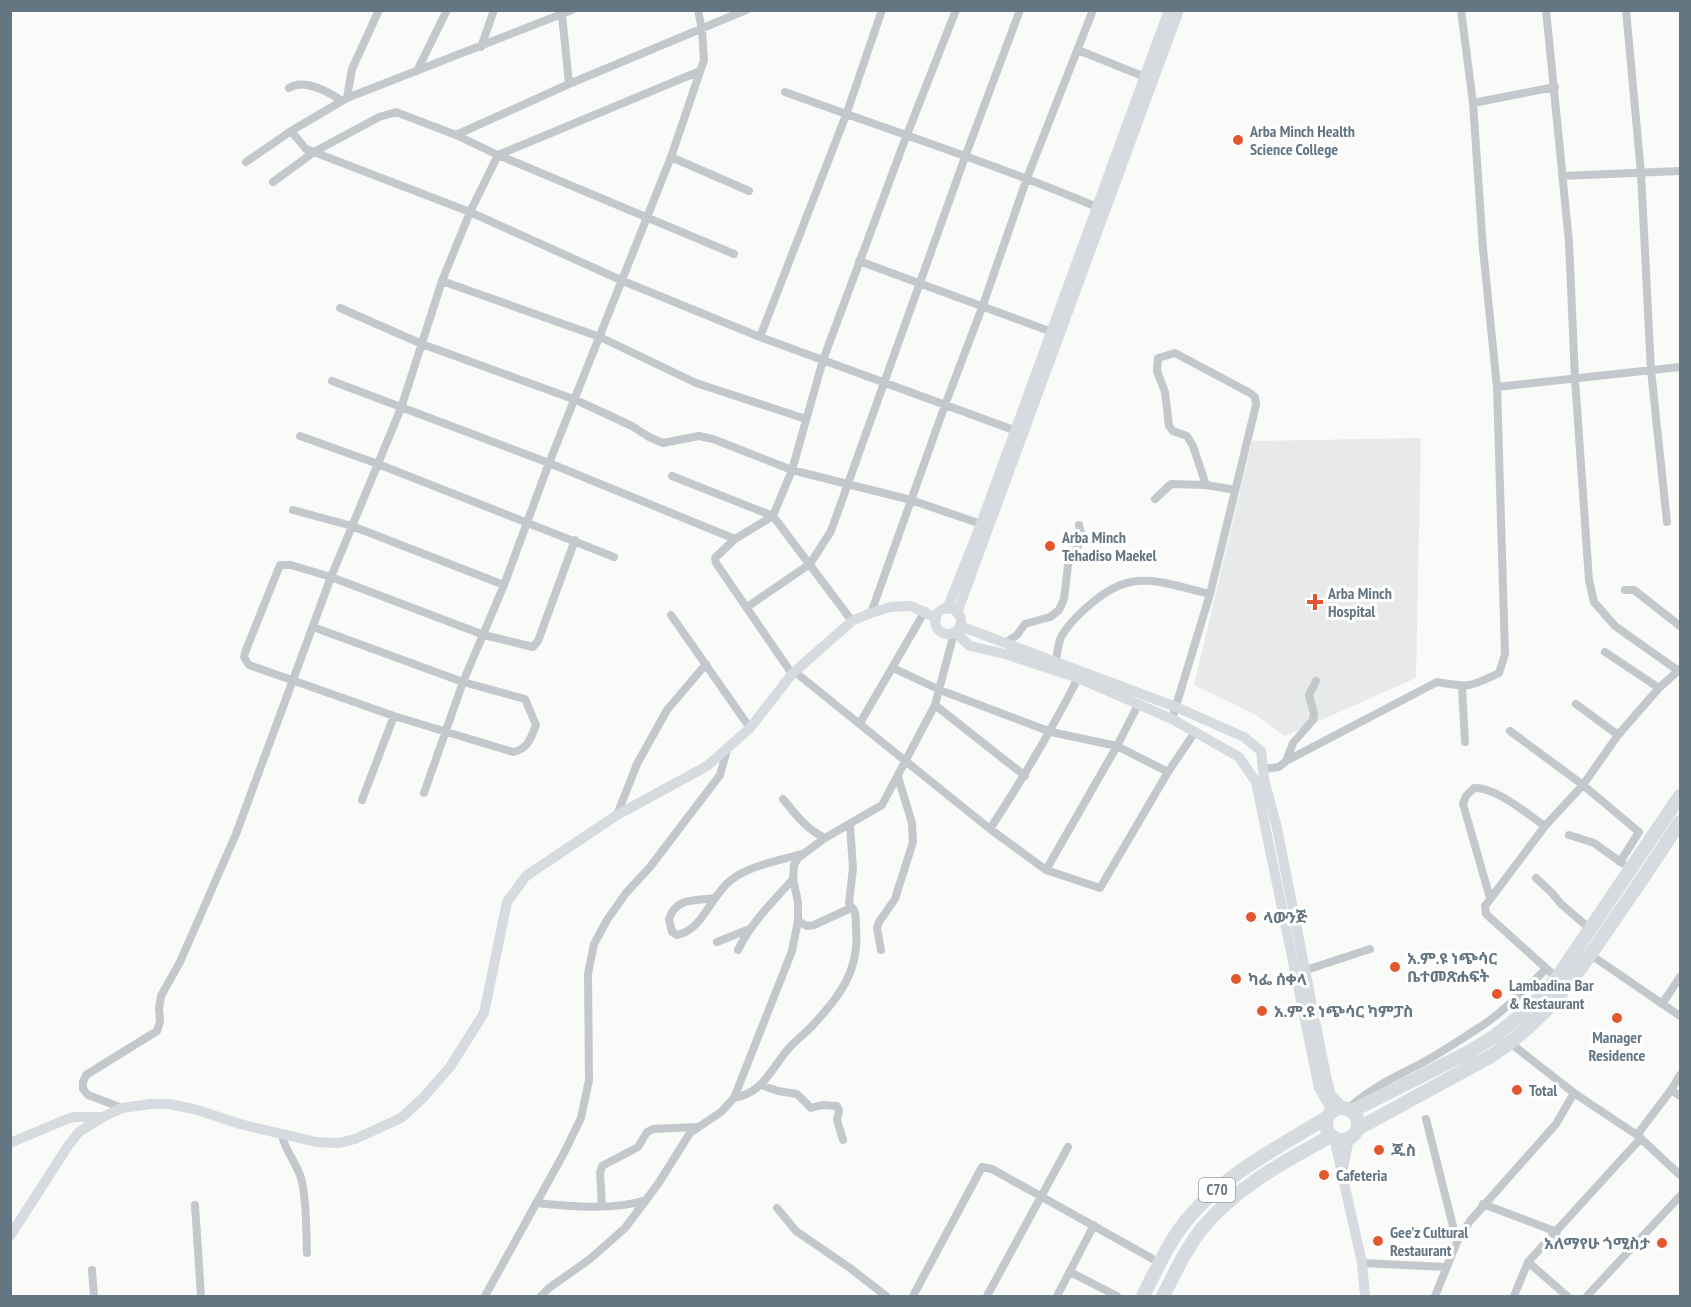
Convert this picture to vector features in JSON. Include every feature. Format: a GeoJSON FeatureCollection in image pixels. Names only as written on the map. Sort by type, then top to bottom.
{"type":"FeatureCollection","features":[{"type":"Feature","properties":{"kind":"highway","name":"C70"},"geometry":{"type":"LineString","coordinates":[[1143,1296],[1175,1236],[1189,1218],[1224,1184],[1248,1165],[1340,1111],[1467,1053],[1500,1033],[1530,1007],[1552,973],[1590,929],[1625,865],[1680,796]]}},
{"type":"Feature","properties":{"kind":"highway"},"geometry":{"type":"LineString","coordinates":[[1353,1134],[1357,1119],[1340,1111],[1326,1128],[1333,1137],[1353,1134],[1510,1044],[1548,1010],[1591,955],[1680,826]]}},
{"type":"Feature","properties":{"kind":"highway","name":"C70"},"geometry":{"type":"LineString","coordinates":[[1163,1296],[1182,1260],[1204,1227],[1223,1206],[1250,1183],[1333,1137]]}},
{"type":"Feature","properties":{"kind":"main road"},"geometry":{"type":"LineString","coordinates":[[952,611],[981,524],[1020,433],[1052,332],[1169,10]]}},
{"type":"Feature","properties":{"kind":"main road"},"geometry":{"type":"LineString","coordinates":[[952,611],[1179,10]]}},
{"type":"Feature","properties":{"kind":"main road"},"geometry":{"type":"LineString","coordinates":[[10,1236],[79,1132],[122,1108],[170,1104],[282,1135],[316,1142],[339,1143],[355,1139],[401,1118],[423,1098],[450,1067],[484,1013],[502,917],[507,902],[526,876],[617,815],[708,766],[750,728],[793,673],[852,621],[891,607],[911,606],[936,618]]}},
{"type":"Feature","properties":{"kind":"main road"},"geometry":{"type":"LineString","coordinates":[[956,630],[961,618],[952,611],[940,612],[936,618],[938,630],[946,634],[956,630],[1005,643],[1176,707],[1244,737],[1261,751],[1264,779],[1276,828],[1277,861],[1318,1088],[1340,1111]]}},
{"type":"Feature","properties":{"kind":"main road"},"geometry":{"type":"LineString","coordinates":[[956,630],[970,646],[1005,654],[1078,678],[1172,719],[1239,757],[1250,770],[1256,782],[1265,832],[1277,861],[1306,970],[1331,1095],[1340,1111]]}},
{"type":"Feature","properties":{"kind":"main road"},"geometry":{"type":"LineString","coordinates":[[10,1143],[74,1117],[103,1117]]}},
{"type":"Feature","properties":{"kind":"main road"},"geometry":{"type":"LineString","coordinates":[[1342,1174],[1353,1134]]}},
{"type":"Feature","properties":{"kind":"main road"},"geometry":{"type":"LineString","coordinates":[[1333,1137],[1362,1263],[1365,1296]]}},
{"type":"Feature","properties":{"kind":"street"},"geometry":{"type":"LineString","coordinates":[[345,99],[352,69],[379,10]]}},
{"type":"Feature","properties":{"kind":"street"},"geometry":{"type":"LineString","coordinates":[[417,71],[447,10]]}},
{"type":"Feature","properties":{"kind":"street"},"geometry":{"type":"LineString","coordinates":[[481,47],[494,10]]}},
{"type":"Feature","properties":{"kind":"street"},"geometry":{"type":"LineString","coordinates":[[246,162],[291,131],[345,99],[572,10]]}},
{"type":"Feature","properties":{"kind":"street"},"geometry":{"type":"LineString","coordinates":[[424,793],[462,681],[504,585],[549,463],[671,157],[704,60],[698,10]]}},
{"type":"Feature","properties":{"kind":"street"},"geometry":{"type":"LineString","coordinates":[[456,135],[569,84],[746,10]]}},
{"type":"Feature","properties":{"kind":"street"},"geometry":{"type":"LineString","coordinates":[[760,337],[846,115],[882,10]]}},
{"type":"Feature","properties":{"kind":"street"},"geometry":{"type":"LineString","coordinates":[[956,10],[823,360],[792,470],[772,516],[735,539],[717,554],[716,563],[793,673],[860,723],[990,829],[1046,870],[1100,888],[1168,772],[1195,732]]}},
{"type":"Feature","properties":{"kind":"street"},"geometry":{"type":"LineString","coordinates":[[747,607],[810,564],[831,531],[964,157],[1020,10]]}},
{"type":"Feature","properties":{"kind":"street"},"geometry":{"type":"LineString","coordinates":[[871,613],[1028,178],[1092,10]]}},
{"type":"Feature","properties":{"kind":"street"},"geometry":{"type":"LineString","coordinates":[[1263,769],[1279,767],[1286,761],[1437,682],[1462,687],[1498,673],[1505,654],[1497,387],[1483,249],[1473,103],[1461,10]]}},
{"type":"Feature","properties":{"kind":"street"},"geometry":{"type":"LineString","coordinates":[[1340,1111],[1386,1081],[1418,1065],[1479,1028],[1552,973],[1485,914],[1485,906],[1545,826],[1583,785],[1618,735],[1659,688],[1680,671],[1615,626],[1594,602],[1589,580],[1575,379],[1569,242],[1546,10]]}},
{"type":"Feature","properties":{"kind":"street"},"geometry":{"type":"LineString","coordinates":[[1626,10],[1641,173],[1651,370],[1667,522]]}},
{"type":"Feature","properties":{"kind":"street"},"geometry":{"type":"LineString","coordinates":[[558,15],[569,84]]}},
{"type":"Feature","properties":{"kind":"street"},"geometry":{"type":"LineString","coordinates":[[1078,50],[1145,77]]}},
{"type":"Feature","properties":{"kind":"street"},"geometry":{"type":"LineString","coordinates":[[122,1108],[88,1095],[82,1089],[82,1082],[86,1075],[157,1031],[160,1022],[161,996],[180,962],[236,834],[331,577],[401,408],[442,281],[470,212],[498,155],[700,71]]}},
{"type":"Feature","properties":{"kind":"street"},"geometry":{"type":"LineString","coordinates":[[289,88],[304,84],[345,99]]}},
{"type":"Feature","properties":{"kind":"street"},"geometry":{"type":"LineString","coordinates":[[1473,103],[1555,87]]}},
{"type":"Feature","properties":{"kind":"street"},"geometry":{"type":"LineString","coordinates":[[785,92],[906,137],[1028,178],[1097,207]]}},
{"type":"Feature","properties":{"kind":"street"},"geometry":{"type":"LineString","coordinates":[[273,182],[314,152],[379,117],[396,112],[456,135],[498,155],[734,254]]}},
{"type":"Feature","properties":{"kind":"street"},"geometry":{"type":"LineString","coordinates":[[291,131],[306,149],[470,212],[623,281],[760,337],[1020,433]]}},
{"type":"Feature","properties":{"kind":"street"},"geometry":{"type":"LineString","coordinates":[[671,157],[749,191]]}},
{"type":"Feature","properties":{"kind":"street"},"geometry":{"type":"LineString","coordinates":[[1562,176],[1680,171]]}},
{"type":"Feature","properties":{"kind":"street"},"geometry":{"type":"LineString","coordinates":[[859,261],[1052,332]]}},
{"type":"Feature","properties":{"kind":"street"},"geometry":{"type":"LineString","coordinates":[[442,281],[600,337],[696,383],[806,419]]}},
{"type":"Feature","properties":{"kind":"street"},"geometry":{"type":"LineString","coordinates":[[340,308],[422,344],[576,400],[633,426],[663,443],[692,437],[713,439],[792,470],[911,501],[981,524]]}},
{"type":"Feature","properties":{"kind":"street"},"geometry":{"type":"LineString","coordinates":[[1172,719],[1210,594],[1256,405],[1255,397],[1175,353],[1167,354],[1158,358],[1156,371],[1165,392],[1169,426],[1173,431],[1187,436],[1193,446],[1206,484]]}},
{"type":"Feature","properties":{"kind":"street"},"geometry":{"type":"LineString","coordinates":[[1497,387],[1680,367]]}},
{"type":"Feature","properties":{"kind":"street"},"geometry":{"type":"LineString","coordinates":[[332,381],[549,463],[735,539]]}},
{"type":"Feature","properties":{"kind":"street"},"geometry":{"type":"LineString","coordinates":[[300,436],[576,540],[614,557]]}},
{"type":"Feature","properties":{"kind":"street"},"geometry":{"type":"LineString","coordinates":[[672,476],[772,516],[852,621]]}},
{"type":"Feature","properties":{"kind":"street"},"geometry":{"type":"LineString","coordinates":[[1155,499],[1171,484],[1206,484],[1235,490]]}},
{"type":"Feature","properties":{"kind":"street"},"geometry":{"type":"LineString","coordinates":[[293,510],[352,526],[504,585]]}},
{"type":"Feature","properties":{"kind":"street"},"geometry":{"type":"LineString","coordinates":[[1005,643],[1017,635],[1025,624],[1050,617],[1059,610],[1065,599],[1068,565],[1081,533],[1079,525]]}},
{"type":"Feature","properties":{"kind":"street"},"geometry":{"type":"LineString","coordinates":[[314,627],[462,681],[525,699],[536,725],[529,743],[521,751],[513,752],[394,716],[249,665],[244,657],[280,565],[291,565],[331,577],[484,634],[533,647],[538,640],[576,540]]}},
{"type":"Feature","properties":{"kind":"street"},"geometry":{"type":"LineString","coordinates":[[1056,662],[1061,636],[1102,594],[1122,585],[1132,581],[1146,581],[1210,594]]}},
{"type":"Feature","properties":{"kind":"street"},"geometry":{"type":"LineString","coordinates":[[1625,590],[1634,590],[1680,626]]}},
{"type":"Feature","properties":{"kind":"street"},"geometry":{"type":"LineString","coordinates":[[860,723],[924,611]]}},
{"type":"Feature","properties":{"kind":"street"},"geometry":{"type":"LineString","coordinates":[[671,615],[750,728]]}},
{"type":"Feature","properties":{"kind":"street"},"geometry":{"type":"LineString","coordinates":[[541,1296],[590,1259],[625,1228],[648,1200],[682,1144],[698,1127],[721,1112],[734,1098],[792,951],[798,921],[798,902],[793,879],[794,865],[798,858],[825,838],[882,805],[935,705],[956,630]]}},
{"type":"Feature","properties":{"kind":"street"},"geometry":{"type":"LineString","coordinates":[[1605,652],[1659,688]]}},
{"type":"Feature","properties":{"kind":"street"},"geometry":{"type":"LineString","coordinates":[[617,815],[637,764],[667,710],[706,664]]}},
{"type":"Feature","properties":{"kind":"street"},"geometry":{"type":"LineString","coordinates":[[893,668],[940,690],[1051,732],[1117,746],[1168,772]]}},
{"type":"Feature","properties":{"kind":"street"},"geometry":{"type":"LineString","coordinates":[[990,829],[1051,732],[1078,678]]}},
{"type":"Feature","properties":{"kind":"street"},"geometry":{"type":"LineString","coordinates":[[1286,761],[1293,742],[1312,720],[1314,714],[1309,694],[1316,681]]}},
{"type":"Feature","properties":{"kind":"street"},"geometry":{"type":"LineString","coordinates":[[1462,687],[1465,742]]}},
{"type":"Feature","properties":{"kind":"street"},"geometry":{"type":"LineString","coordinates":[[1576,704],[1618,735]]}},
{"type":"Feature","properties":{"kind":"street"},"geometry":{"type":"LineString","coordinates":[[935,705],[1025,776]]}},
{"type":"Feature","properties":{"kind":"street"},"geometry":{"type":"LineString","coordinates":[[1046,870],[1138,705]]}},
{"type":"Feature","properties":{"kind":"street"},"geometry":{"type":"LineString","coordinates":[[362,800],[394,716]]}},
{"type":"Feature","properties":{"kind":"street"},"geometry":{"type":"LineString","coordinates":[[1510,731],[1583,785],[1639,832],[1625,865],[1594,843],[1569,836]]}},
{"type":"Feature","properties":{"kind":"street"},"geometry":{"type":"LineString","coordinates":[[485,1296],[581,1118],[589,1080],[588,974],[594,944],[626,893],[650,867],[720,775],[727,750]]}},
{"type":"Feature","properties":{"kind":"street"},"geometry":{"type":"LineString","coordinates":[[881,950],[877,928],[895,899],[913,842],[912,823],[898,777]]}},
{"type":"Feature","properties":{"kind":"street"},"geometry":{"type":"LineString","coordinates":[[1490,898],[1463,804],[1466,796],[1474,788],[1488,790],[1545,826]]}},
{"type":"Feature","properties":{"kind":"street"},"geometry":{"type":"LineString","coordinates":[[783,799],[805,825],[814,833],[825,838]]}},
{"type":"Feature","properties":{"kind":"street"},"geometry":{"type":"LineString","coordinates":[[734,1098],[756,1091],[789,1048],[812,1026],[843,987],[855,961],[858,945],[855,912],[849,903],[853,868],[850,825]]}},
{"type":"Feature","properties":{"kind":"street"},"geometry":{"type":"LineString","coordinates":[[715,898],[681,902],[675,907],[669,919],[672,932],[676,934],[691,929],[731,880],[742,873],[810,851]]}},
{"type":"Feature","properties":{"kind":"street"},"geometry":{"type":"LineString","coordinates":[[738,950],[747,930],[793,879]]}},
{"type":"Feature","properties":{"kind":"street"},"geometry":{"type":"LineString","coordinates":[[1536,879],[1590,929]]}},
{"type":"Feature","properties":{"kind":"street"},"geometry":{"type":"LineString","coordinates":[[798,921],[807,926],[814,925],[851,908]]}},
{"type":"Feature","properties":{"kind":"street"},"geometry":{"type":"LineString","coordinates":[[717,942],[747,930]]}},
{"type":"Feature","properties":{"kind":"street"},"geometry":{"type":"LineString","coordinates":[[1306,970],[1370,949]]}},
{"type":"Feature","properties":{"kind":"street"},"geometry":{"type":"LineString","coordinates":[[1591,955],[1680,1016]]}},
{"type":"Feature","properties":{"kind":"street"},"geometry":{"type":"LineString","coordinates":[[1662,1004],[1680,977]]}},
{"type":"Feature","properties":{"kind":"street"},"geometry":{"type":"LineString","coordinates":[[1500,1033],[1510,1044],[1574,1093],[1639,1136],[1680,1175]]}},
{"type":"Feature","properties":{"kind":"street"},"geometry":{"type":"LineString","coordinates":[[1514,1296],[1528,1262],[1557,1232],[1639,1136],[1680,1075]]}},
{"type":"Feature","properties":{"kind":"street"},"geometry":{"type":"LineString","coordinates":[[761,1084],[778,1091],[797,1094],[811,1108],[822,1105],[837,1106],[839,1110],[837,1120],[843,1140]]}},
{"type":"Feature","properties":{"kind":"street"},"geometry":{"type":"LineString","coordinates":[[1671,1090],[1680,1096]]}},
{"type":"Feature","properties":{"kind":"street"},"geometry":{"type":"LineString","coordinates":[[1435,1296],[1457,1242],[1483,1204],[1522,1164],[1556,1124],[1574,1093]]}},
{"type":"Feature","properties":{"kind":"street"},"geometry":{"type":"LineString","coordinates":[[1426,1119],[1457,1242]]}},
{"type":"Feature","properties":{"kind":"street"},"geometry":{"type":"LineString","coordinates":[[602,1206],[600,1173],[602,1166],[638,1147],[647,1132],[653,1129],[698,1127]]}},
{"type":"Feature","properties":{"kind":"street"},"geometry":{"type":"LineString","coordinates":[[282,1135],[285,1148],[296,1163],[302,1181],[307,1254]]}},
{"type":"Feature","properties":{"kind":"street"},"geometry":{"type":"LineString","coordinates":[[987,1296],[1068,1147]]}},
{"type":"Feature","properties":{"kind":"street"},"geometry":{"type":"LineString","coordinates":[[913,1296],[981,1167],[992,1169],[1160,1263]]}},
{"type":"Feature","properties":{"kind":"street"},"geometry":{"type":"LineString","coordinates":[[1587,1296],[1680,1196]]}},
{"type":"Feature","properties":{"kind":"street"},"geometry":{"type":"LineString","coordinates":[[536,1203],[579,1207],[636,1204],[648,1200]]}},
{"type":"Feature","properties":{"kind":"street"},"geometry":{"type":"LineString","coordinates":[[195,1204],[201,1296]]}},
{"type":"Feature","properties":{"kind":"street"},"geometry":{"type":"LineString","coordinates":[[1483,1204],[1557,1232]]}},
{"type":"Feature","properties":{"kind":"street"},"geometry":{"type":"LineString","coordinates":[[777,1208],[796,1231],[886,1296]]}},
{"type":"Feature","properties":{"kind":"street"},"geometry":{"type":"LineString","coordinates":[[1057,1296],[1094,1225]]}},
{"type":"Feature","properties":{"kind":"street"},"geometry":{"type":"LineString","coordinates":[[1528,1262],[1568,1296]]}},
{"type":"Feature","properties":{"kind":"street"},"geometry":{"type":"LineString","coordinates":[[1362,1263],[1446,1267]]}},
{"type":"Feature","properties":{"kind":"street"},"geometry":{"type":"LineString","coordinates":[[92,1270],[94,1296]]}},
{"type":"Feature","properties":{"kind":"street"},"geometry":{"type":"LineString","coordinates":[[1070,1272],[1117,1296]]}},
{"type":"Feature","properties":{"kind":"shaded area","name":"Arba Minch Hospital"},"geometry":{"type":"Polygon","coordinates":[[[1421,438],[1416,678],[1285,736],[1254,714],[1194,685],[1252,441],[1421,438]]]}},
{"type":"Feature","properties":{"kind":"place","name":"Arba Minch Health Science College"},"geometry":{"type":"Point","coordinates":[1238,140]}},
{"type":"Feature","properties":{"kind":"place","name":"Arba Minch Tehadiso Maekel"},"geometry":{"type":"Point","coordinates":[1050,546]}},
{"type":"Feature","properties":{"kind":"place","name":"Arba Minch Hospital"},"geometry":{"type":"Point","coordinates":[1315,602]}},
{"type":"Feature","properties":{"kind":"place","name":"ላውንጅ"},"geometry":{"type":"Point","coordinates":[1251,917]}},
{"type":"Feature","properties":{"kind":"place","name":"አ.ም.ዩ ነጭሳር ቤተመጽሐፍት"},"geometry":{"type":"Point","coordinates":[1395,967]}},
{"type":"Feature","properties":{"kind":"place","name":"ካፌ ሰቀላ"},"geometry":{"type":"Point","coordinates":[1236,979]}},
{"type":"Feature","properties":{"kind":"place","name":"Lambadina Bar & Restaurant"},"geometry":{"type":"Point","coordinates":[1497,994]}},
{"type":"Feature","properties":{"kind":"place","name":"አ.ም.ዩ ነጭሳር ካምፓስ"},"geometry":{"type":"Point","coordinates":[1262,1011]}},
{"type":"Feature","properties":{"kind":"place","name":"Manager Residence"},"geometry":{"type":"Point","coordinates":[1617,1018]}},
{"type":"Feature","properties":{"kind":"place","name":"Total"},"geometry":{"type":"Point","coordinates":[1517,1090]}},
{"type":"Feature","properties":{"kind":"place","name":"ጁስ"},"geometry":{"type":"Point","coordinates":[1379,1150]}},
{"type":"Feature","properties":{"kind":"place","name":"Cafeteria"},"geometry":{"type":"Point","coordinates":[1324,1175]}},
{"type":"Feature","properties":{"kind":"place","name":"Gee'z Cultural Restaurant"},"geometry":{"type":"Point","coordinates":[1378,1241]}},
{"type":"Feature","properties":{"kind":"place","name":"አለማየሁ ጎሚስታ"},"geometry":{"type":"Point","coordinates":[1662,1243]}}]}
